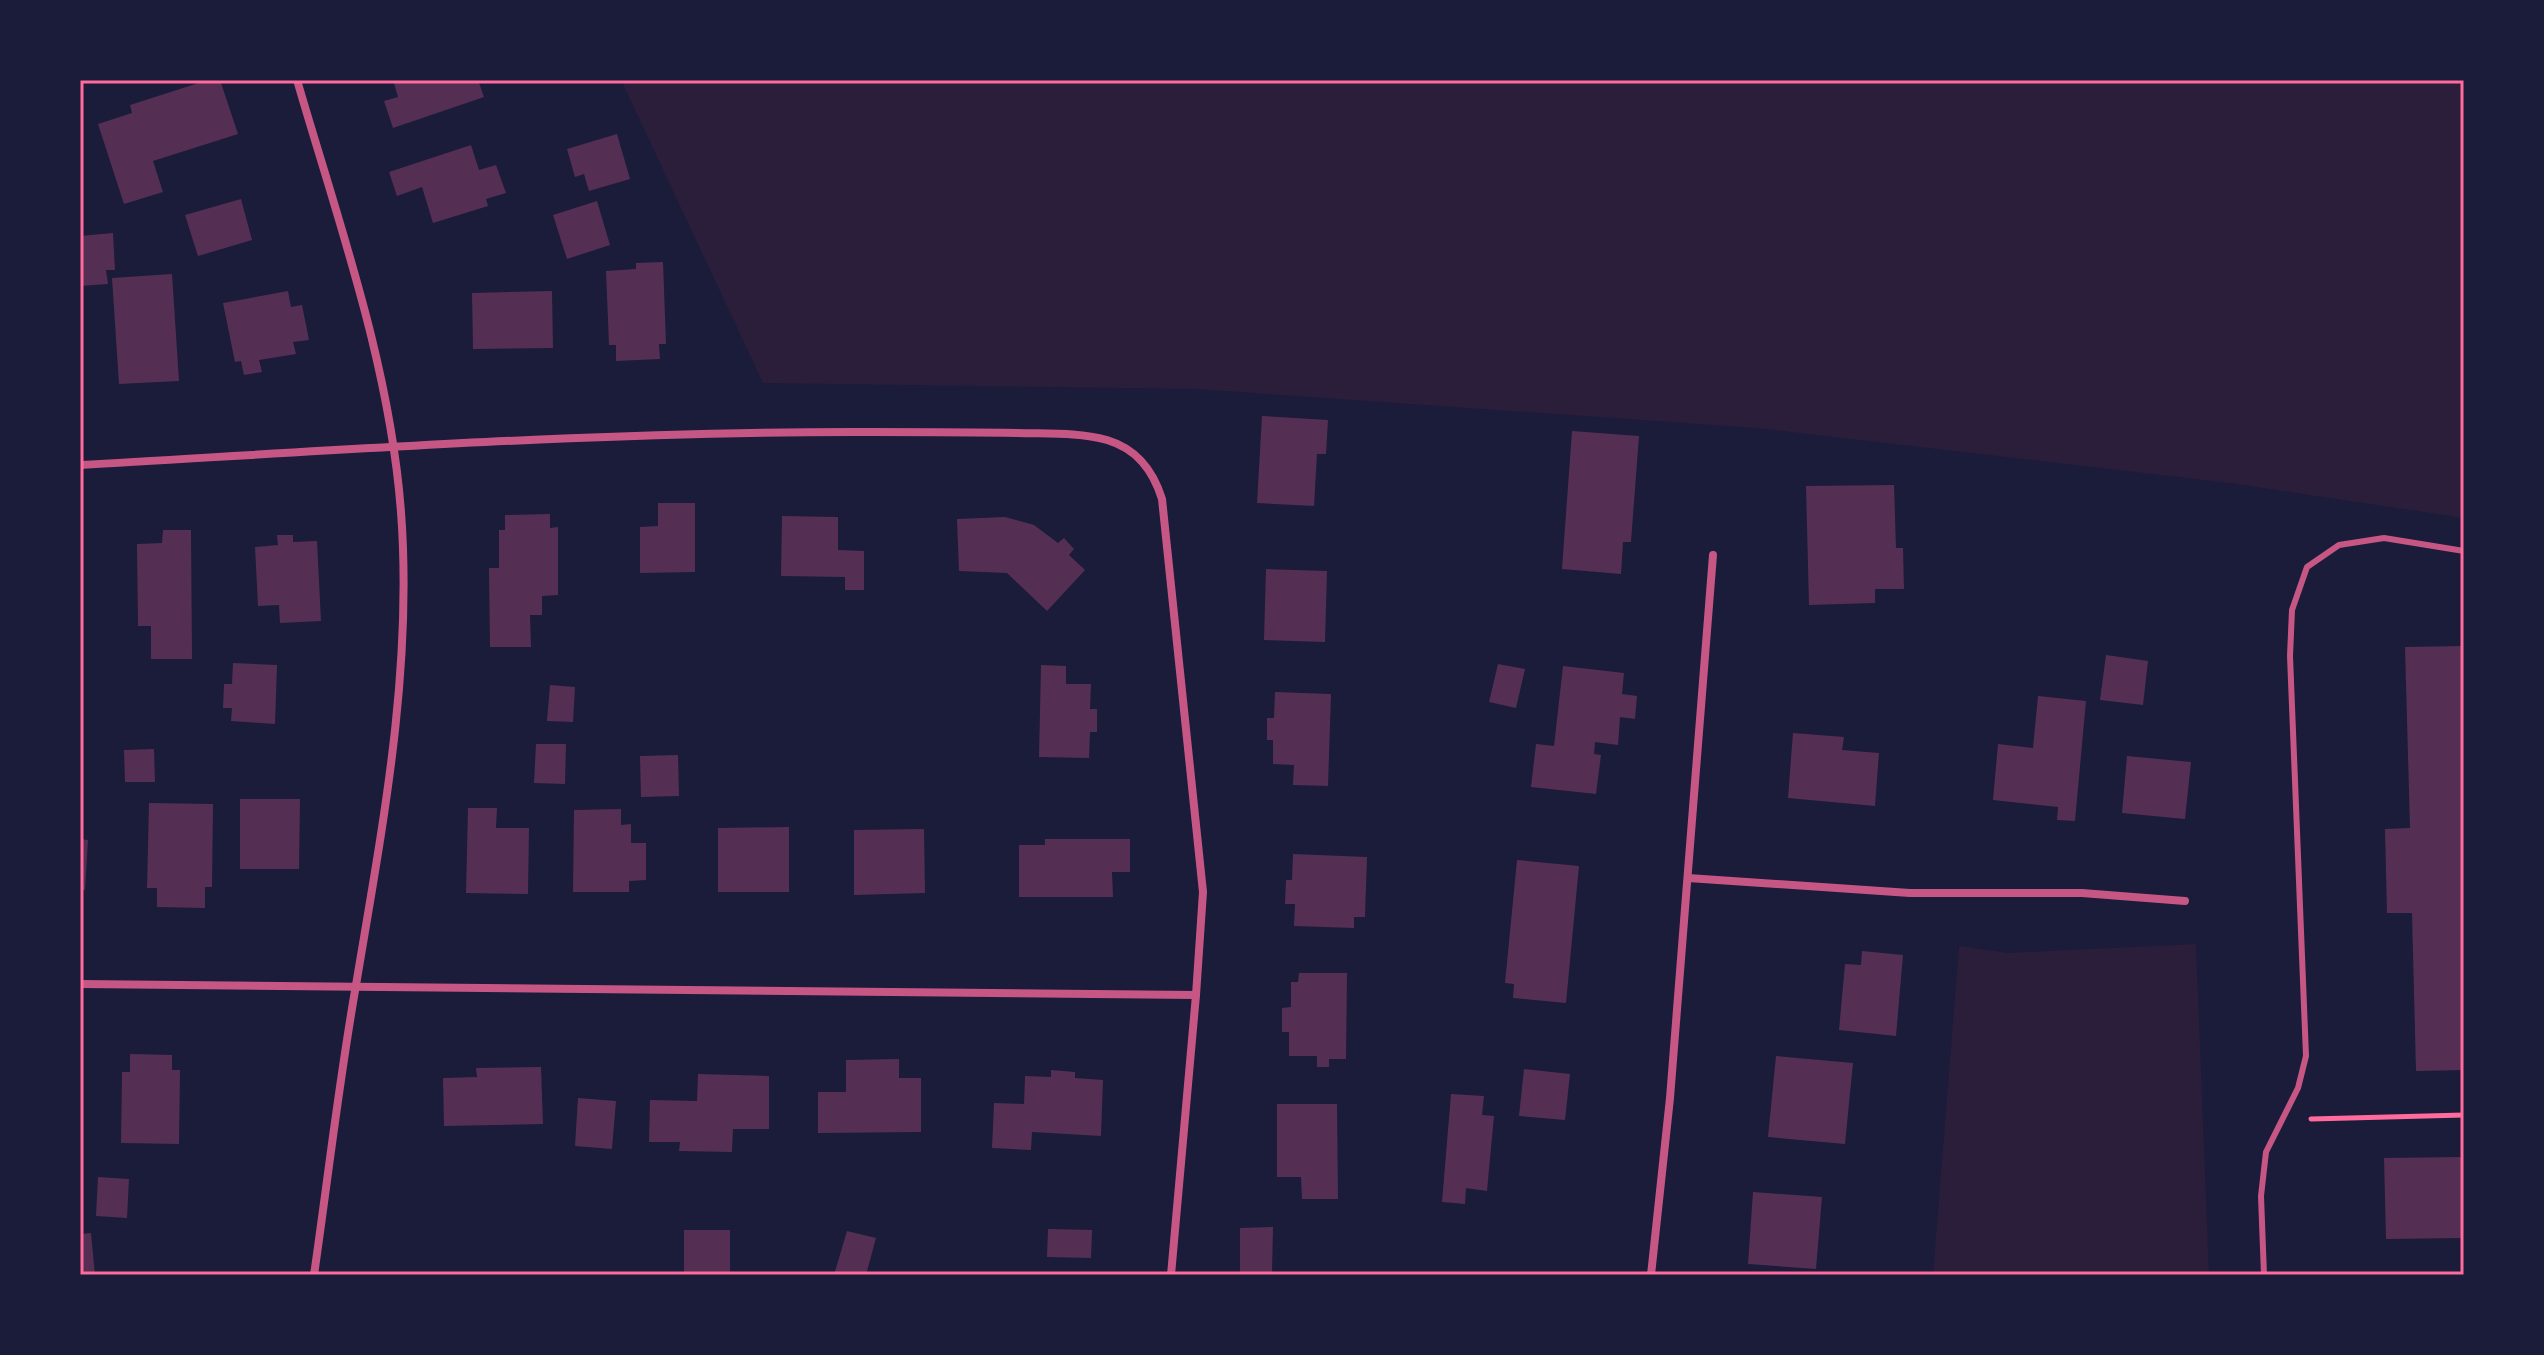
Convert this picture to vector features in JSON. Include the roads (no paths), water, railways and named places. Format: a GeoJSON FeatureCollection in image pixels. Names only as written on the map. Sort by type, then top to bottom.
{"type":"FeatureCollection","features":[{"type":"Feature","properties":{"kind":"street"},"geometry":{"type":"LineString","coordinates":[[297,80],[368,324],[394,447],[402,524],[404,605],[395,727],[314,1275]]}},
{"type":"Feature","properties":{"kind":"street"},"geometry":{"type":"LineString","coordinates":[[80,465],[394,447],[820,432],[1091,437],[1110,441],[1142,459],[1151,471],[1162,499],[1200,859],[1203,921],[1171,1275]]}},
{"type":"Feature","properties":{"kind":"street"},"geometry":{"type":"LineString","coordinates":[[1651,1275],[1670,1098],[1713,555]]}},
{"type":"Feature","properties":{"kind":"street"},"geometry":{"type":"LineString","coordinates":[[1688,878],[1910,893],[2082,893],[2185,901]]}},
{"type":"Feature","properties":{"kind":"street"},"geometry":{"type":"LineString","coordinates":[[80,984],[1196,995]]}},
{"type":"Feature","properties":{"kind":"lane"},"geometry":{"type":"LineString","coordinates":[[2264,1275],[2261,1196],[2266,1152],[2298,1088],[2306,1056],[2290,656],[2292,610],[2307,567],[2339,545],[2384,538],[2464,551]]}}]}
